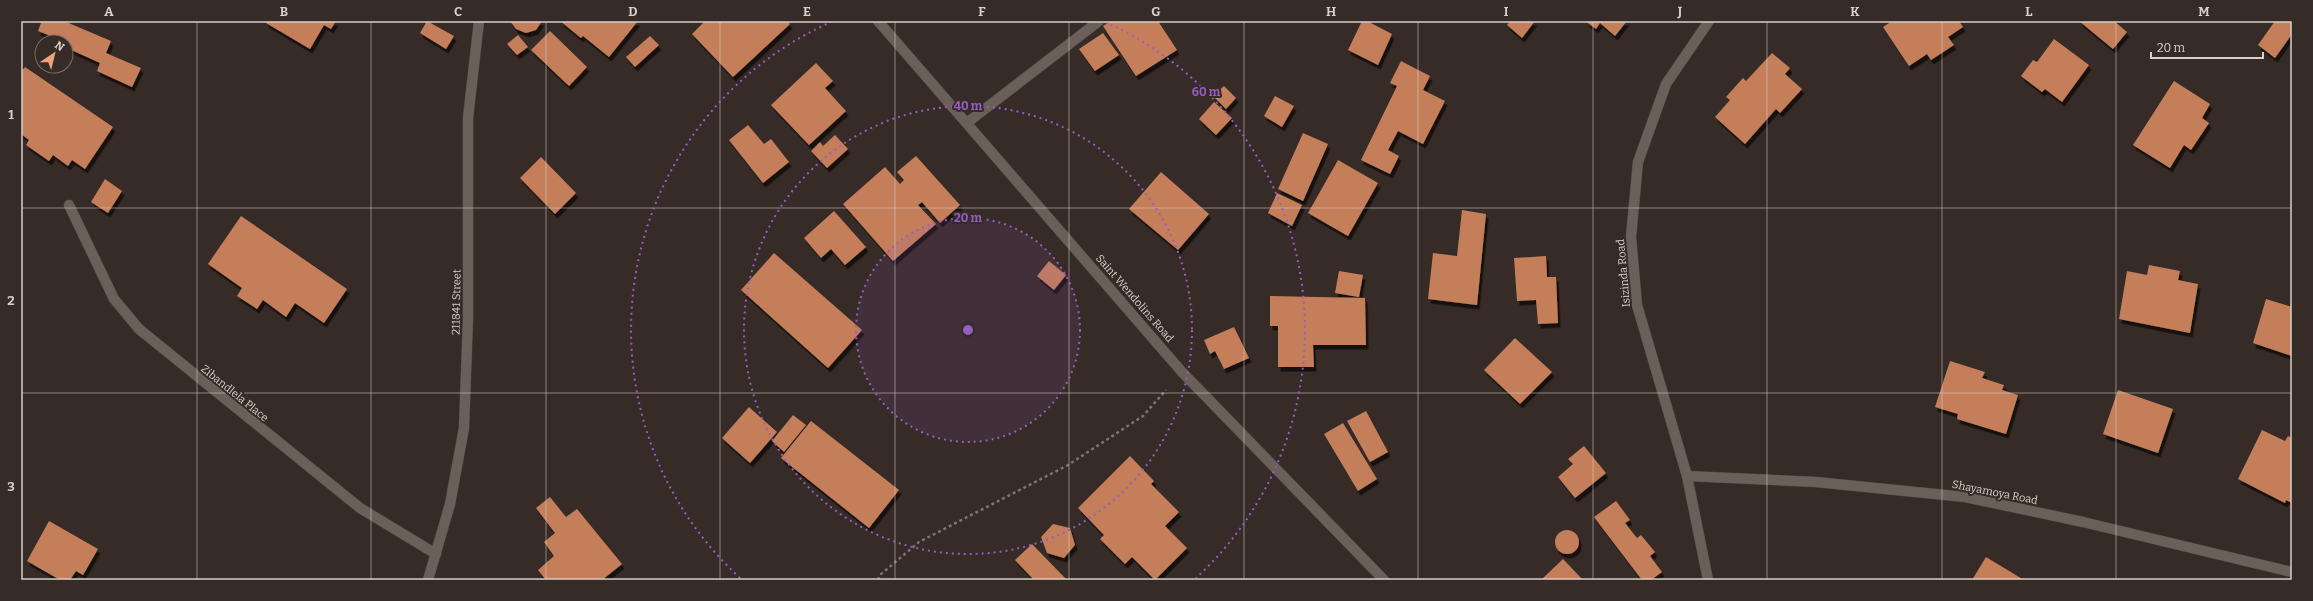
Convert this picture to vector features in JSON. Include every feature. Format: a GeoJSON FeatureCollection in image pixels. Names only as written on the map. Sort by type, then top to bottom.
{"type":"FeatureCollection","features":[{"type":"Feature","properties":{"kind":"street","name":"211841 Street"},"geometry":{"type":"LineString","coordinates":[[428,580],[450,504],[464,428],[468,318],[468,118],[479,21]]}},
{"type":"Feature","properties":{"kind":"street","name":"Saint Wendolins Road"},"geometry":{"type":"LineString","coordinates":[[878,21],[968,122],[1182,372],[1384,580]]}},
{"type":"Feature","properties":{"kind":"street"},"geometry":{"type":"LineString","coordinates":[[968,122],[1099,21]]}},
{"type":"Feature","properties":{"kind":"street","name":"Isizinda Road"},"geometry":{"type":"LineString","coordinates":[[1708,580],[1687,476],[1637,305],[1631,237],[1641,155],[1666,84],[1709,21]]}},
{"type":"Feature","properties":{"kind":"street","name":"Zibandlela Place"},"geometry":{"type":"LineString","coordinates":[[69,205],[114,299],[139,329],[360,508],[436,554]]}},
{"type":"Feature","properties":{"kind":"street","name":"Shayamoya Road"},"geometry":{"type":"LineString","coordinates":[[1687,476],[1816,482],[1965,497],[2083,522],[2292,572]]}},
{"type":"Feature","properties":{"kind":"path"},"geometry":{"type":"LineString","coordinates":[[878,580],[880,575],[919,542],[1068,465],[1143,416],[1182,372]]}},
{"type":"Feature","properties":{"kind":"building"},"geometry":{"type":"Polygon","coordinates":[[[36,21],[64,21],[111,41],[106,53],[141,68],[132,87],[97,71],[100,63],[74,51],[74,34],[46,34],[38,31],[41,23],[36,21]]]}},
{"type":"Feature","properties":{"kind":"building"},"geometry":{"type":"Polygon","coordinates":[[[267,21],[336,21],[331,29],[324,25],[310,49],[266,23],[267,21]]]}},
{"type":"Feature","properties":{"kind":"building"},"geometry":{"type":"Polygon","coordinates":[[[427,21],[454,36],[446,49],[420,33],[427,21]]]}},
{"type":"Feature","properties":{"kind":"building"},"geometry":{"type":"Polygon","coordinates":[[[510,21],[542,21],[536,30],[526,33],[516,29],[510,21]]]}},
{"type":"Feature","properties":{"kind":"building"},"geometry":{"type":"Polygon","coordinates":[[[560,21],[638,21],[609,57],[583,36],[581,38],[560,21]]]}},
{"type":"Feature","properties":{"kind":"building"},"geometry":{"type":"Polygon","coordinates":[[[705,21],[787,21],[790,24],[733,77],[692,34],[705,21]]]}},
{"type":"Feature","properties":{"kind":"building"},"geometry":{"type":"Polygon","coordinates":[[[1111,21],[1158,21],[1177,50],[1136,76],[1103,26],[1111,21]]]}},
{"type":"Feature","properties":{"kind":"building"},"geometry":{"type":"Polygon","coordinates":[[[1362,21],[1367,21],[1392,34],[1378,65],[1348,50],[1362,21]]]}},
{"type":"Feature","properties":{"kind":"building"},"geometry":{"type":"Polygon","coordinates":[[[1510,21],[1535,21],[1522,38],[1507,25],[1510,21]]]}},
{"type":"Feature","properties":{"kind":"building"},"geometry":{"type":"Polygon","coordinates":[[[1585,21],[1627,21],[1615,36],[1600,23],[1596,29],[1585,21]]]}},
{"type":"Feature","properties":{"kind":"building"},"geometry":{"type":"Polygon","coordinates":[[[1892,21],[1959,21],[1963,27],[1948,37],[1954,45],[1931,60],[1927,54],[1909,66],[1883,27],[1892,21]]]}},
{"type":"Feature","properties":{"kind":"building"},"geometry":{"type":"Polygon","coordinates":[[[2079,21],[2114,21],[2127,32],[2113,49],[2079,21]]]}},
{"type":"Feature","properties":{"kind":"building"},"geometry":{"type":"Polygon","coordinates":[[[2275,21],[2292,21],[2292,34],[2275,58],[2258,45],[2275,21]]]}},
{"type":"Feature","properties":{"kind":"building"},"geometry":{"type":"Polygon","coordinates":[[[550,31],[587,67],[569,86],[531,50],[550,31]]]}},
{"type":"Feature","properties":{"kind":"building"},"geometry":{"type":"Polygon","coordinates":[[[1103,33],[1119,55],[1095,71],[1079,49],[1103,33]]]}},
{"type":"Feature","properties":{"kind":"building"},"geometry":{"type":"Polygon","coordinates":[[[518,35],[528,47],[517,55],[507,44],[518,35]]]}},
{"type":"Feature","properties":{"kind":"building"},"geometry":{"type":"Polygon","coordinates":[[[650,36],[659,45],[635,67],[626,57],[650,36]]]}},
{"type":"Feature","properties":{"kind":"building"},"geometry":{"type":"Polygon","coordinates":[[[2054,39],[2089,65],[2062,102],[2045,89],[2042,92],[2021,76],[2033,60],[2037,62],[2054,39]]]}},
{"type":"Feature","properties":{"kind":"building"},"geometry":{"type":"Polygon","coordinates":[[[1772,53],[1790,68],[1785,74],[1802,89],[1780,113],[1776,109],[1745,144],[1715,117],[1730,100],[1726,97],[1743,78],[1746,81],[1772,53]]]}},
{"type":"Feature","properties":{"kind":"building"},"geometry":{"type":"Polygon","coordinates":[[[1401,61],[1430,76],[1423,90],[1445,101],[1423,144],[1398,131],[1388,150],[1399,156],[1390,174],[1361,160],[1397,86],[1390,83],[1401,61]]]}},
{"type":"Feature","properties":{"kind":"building"},"geometry":{"type":"Polygon","coordinates":[[[816,63],[833,81],[825,88],[846,111],[809,145],[771,105],[816,63]]]}},
{"type":"Feature","properties":{"kind":"building"},"geometry":{"type":"Polygon","coordinates":[[[25,67],[113,127],[85,169],[72,160],[68,166],[53,155],[49,161],[26,145],[29,140],[21,134],[21,72],[25,67]]]}},
{"type":"Feature","properties":{"kind":"building"},"geometry":{"type":"Polygon","coordinates":[[[2174,81],[2210,104],[2202,118],[2209,123],[2191,150],[2184,145],[2170,168],[2133,145],[2174,81]]]}},
{"type":"Feature","properties":{"kind":"building"},"geometry":{"type":"Polygon","coordinates":[[[1224,86],[1236,98],[1226,109],[1213,96],[1224,86]]]}},
{"type":"Feature","properties":{"kind":"building"},"geometry":{"type":"Polygon","coordinates":[[[1275,96],[1294,106],[1282,127],[1264,116],[1275,96]]]}},
{"type":"Feature","properties":{"kind":"building"},"geometry":{"type":"Polygon","coordinates":[[[1214,102],[1232,118],[1216,135],[1199,119],[1214,102]]]}},
{"type":"Feature","properties":{"kind":"building"},"geometry":{"type":"Polygon","coordinates":[[[748,125],[764,144],[771,139],[789,162],[763,183],[729,140],[748,125]]]}},
{"type":"Feature","properties":{"kind":"building"},"geometry":{"type":"Polygon","coordinates":[[[1303,133],[1328,144],[1303,201],[1278,189],[1303,133]]]}},
{"type":"Feature","properties":{"kind":"building"},"geometry":{"type":"Polygon","coordinates":[[[835,135],[848,149],[827,168],[811,151],[820,142],[823,146],[835,135]]]}},
{"type":"Feature","properties":{"kind":"building"},"geometry":{"type":"Polygon","coordinates":[[[916,156],[960,205],[940,223],[922,202],[918,205],[936,224],[893,261],[843,204],[885,167],[900,184],[904,180],[897,172],[916,156]]]}},
{"type":"Feature","properties":{"kind":"building"},"geometry":{"type":"Polygon","coordinates":[[[541,157],[576,193],[555,214],[520,178],[541,157]]]}},
{"type":"Feature","properties":{"kind":"building"},"geometry":{"type":"Polygon","coordinates":[[[1338,160],[1378,183],[1348,236],[1308,213],[1338,160]]]}},
{"type":"Feature","properties":{"kind":"building"},"geometry":{"type":"Polygon","coordinates":[[[1161,172],[1209,214],[1178,250],[1129,209],[1161,172]]]}},
{"type":"Feature","properties":{"kind":"building"},"geometry":{"type":"Polygon","coordinates":[[[105,179],[122,191],[108,213],[91,202],[105,179]]]}},
{"type":"Feature","properties":{"kind":"building"},"geometry":{"type":"Polygon","coordinates":[[[1277,193],[1302,205],[1292,226],[1268,213],[1277,193]]]}},
{"type":"Feature","properties":{"kind":"building"},"geometry":{"type":"Polygon","coordinates":[[[1462,210],[1486,214],[1477,305],[1428,299],[1433,253],[1457,256],[1462,210]]]}},
{"type":"Feature","properties":{"kind":"building"},"geometry":{"type":"Polygon","coordinates":[[[834,211],[866,247],[845,265],[831,249],[821,258],[804,238],[834,211]]]}},
{"type":"Feature","properties":{"kind":"building"},"geometry":{"type":"Polygon","coordinates":[[[241,216],[347,289],[324,323],[295,303],[286,317],[263,300],[257,309],[237,296],[242,288],[208,264],[241,216]]]}},
{"type":"Feature","properties":{"kind":"building"},"geometry":{"type":"Polygon","coordinates":[[[774,253],[862,330],[828,368],[741,290],[774,253]]]}},
{"type":"Feature","properties":{"kind":"building"},"geometry":{"type":"Polygon","coordinates":[[[1546,256],[1547,277],[1556,277],[1558,323],[1538,324],[1536,300],[1517,301],[1514,258],[1546,256]]]}},
{"type":"Feature","properties":{"kind":"building"},"geometry":{"type":"Polygon","coordinates":[[[1049,261],[1066,275],[1054,290],[1037,276],[1049,261]]]}},
{"type":"Feature","properties":{"kind":"building"},"geometry":{"type":"Polygon","coordinates":[[[2149,265],[2180,271],[2178,280],[2198,284],[2190,333],[2119,319],[2127,271],[2147,275],[2149,265]]]}},
{"type":"Feature","properties":{"kind":"building"},"geometry":{"type":"Polygon","coordinates":[[[1339,271],[1363,275],[1359,297],[1335,293],[1339,271]]]}},
{"type":"Feature","properties":{"kind":"building"},"geometry":{"type":"Polygon","coordinates":[[[1270,296],[1365,298],[1366,345],[1313,345],[1314,367],[1278,367],[1278,326],[1270,326],[1270,296]]]}},
{"type":"Feature","properties":{"kind":"building"},"geometry":{"type":"Polygon","coordinates":[[[2266,299],[2292,307],[2292,356],[2253,343],[2266,299]]]}},
{"type":"Feature","properties":{"kind":"building"},"geometry":{"type":"Polygon","coordinates":[[[1234,327],[1249,358],[1224,369],[1215,351],[1210,354],[1204,340],[1234,327]]]}},
{"type":"Feature","properties":{"kind":"building"},"geometry":{"type":"Polygon","coordinates":[[[1515,338],[1552,372],[1520,404],[1484,370],[1515,338]]]}},
{"type":"Feature","properties":{"kind":"building"},"geometry":{"type":"Polygon","coordinates":[[[1950,361],[1985,372],[1982,378],[2004,385],[2002,390],[2018,395],[2006,434],[1957,419],[1958,414],[1935,407],[1950,361]]]}},
{"type":"Feature","properties":{"kind":"building"},"geometry":{"type":"Polygon","coordinates":[[[2118,390],[2173,409],[2158,453],[2103,434],[2118,390]]]}},
{"type":"Feature","properties":{"kind":"building"},"geometry":{"type":"Polygon","coordinates":[[[749,407],[777,432],[750,463],[722,438],[749,407]]]}},
{"type":"Feature","properties":{"kind":"building"},"geometry":{"type":"Polygon","coordinates":[[[1366,411],[1388,452],[1370,462],[1347,421],[1366,411]]]}},
{"type":"Feature","properties":{"kind":"building"},"geometry":{"type":"Polygon","coordinates":[[[793,415],[806,425],[784,452],[772,441],[793,415]]]}},
{"type":"Feature","properties":{"kind":"building"},"geometry":{"type":"Polygon","coordinates":[[[811,421],[899,490],[869,528],[781,458],[811,421]]]}},
{"type":"Feature","properties":{"kind":"building"},"geometry":{"type":"Polygon","coordinates":[[[1343,423],[1377,479],[1358,491],[1324,434],[1343,423]]]}},
{"type":"Feature","properties":{"kind":"building"},"geometry":{"type":"Polygon","coordinates":[[[2262,430],[2285,441],[2288,436],[2292,438],[2292,503],[2286,500],[2285,503],[2238,479],[2262,430]]]}},
{"type":"Feature","properties":{"kind":"building"},"geometry":{"type":"Polygon","coordinates":[[[1584,446],[1606,473],[1575,498],[1558,477],[1573,464],[1568,459],[1584,446]]]}},
{"type":"Feature","properties":{"kind":"building"},"geometry":{"type":"Polygon","coordinates":[[[1130,456],[1154,481],[1151,484],[1179,512],[1165,526],[1187,548],[1155,580],[1132,557],[1125,564],[1100,539],[1104,535],[1078,508],[1130,456]]]}},
{"type":"Feature","properties":{"kind":"building"},"geometry":{"type":"Polygon","coordinates":[[[550,497],[566,517],[577,509],[622,564],[602,580],[546,580],[538,570],[554,556],[544,542],[555,533],[536,508],[550,497]]]}},
{"type":"Feature","properties":{"kind":"building"},"geometry":{"type":"Polygon","coordinates":[[[1616,501],[1630,520],[1625,523],[1637,538],[1641,535],[1655,552],[1650,556],[1662,572],[1651,580],[1642,580],[1594,517],[1616,501]]]}},
{"type":"Feature","properties":{"kind":"building"},"geometry":{"type":"Polygon","coordinates":[[[49,521],[98,549],[83,575],[76,571],[70,580],[60,580],[27,561],[49,521]]]}},
{"type":"Feature","properties":{"kind":"building"},"geometry":{"type":"Polygon","coordinates":[[[1053,524],[1070,528],[1075,545],[1064,558],[1047,553],[1041,537],[1053,524]]]}},
{"type":"Feature","properties":{"kind":"building"},"geometry":{"type":"Polygon","coordinates":[[[1567,530],[1576,533],[1579,542],[1576,551],[1567,554],[1558,551],[1555,542],[1558,533],[1567,530]]]}},
{"type":"Feature","properties":{"kind":"building"},"geometry":{"type":"Polygon","coordinates":[[[1032,544],[1067,580],[1034,580],[1015,560],[1032,544]]]}},
{"type":"Feature","properties":{"kind":"building"},"geometry":{"type":"Polygon","coordinates":[[[1986,557],[2024,580],[1972,580],[1986,557]]]}},
{"type":"Feature","properties":{"kind":"building"},"geometry":{"type":"Polygon","coordinates":[[[1563,559],[1583,580],[1541,580],[1563,559]]]}}]}
